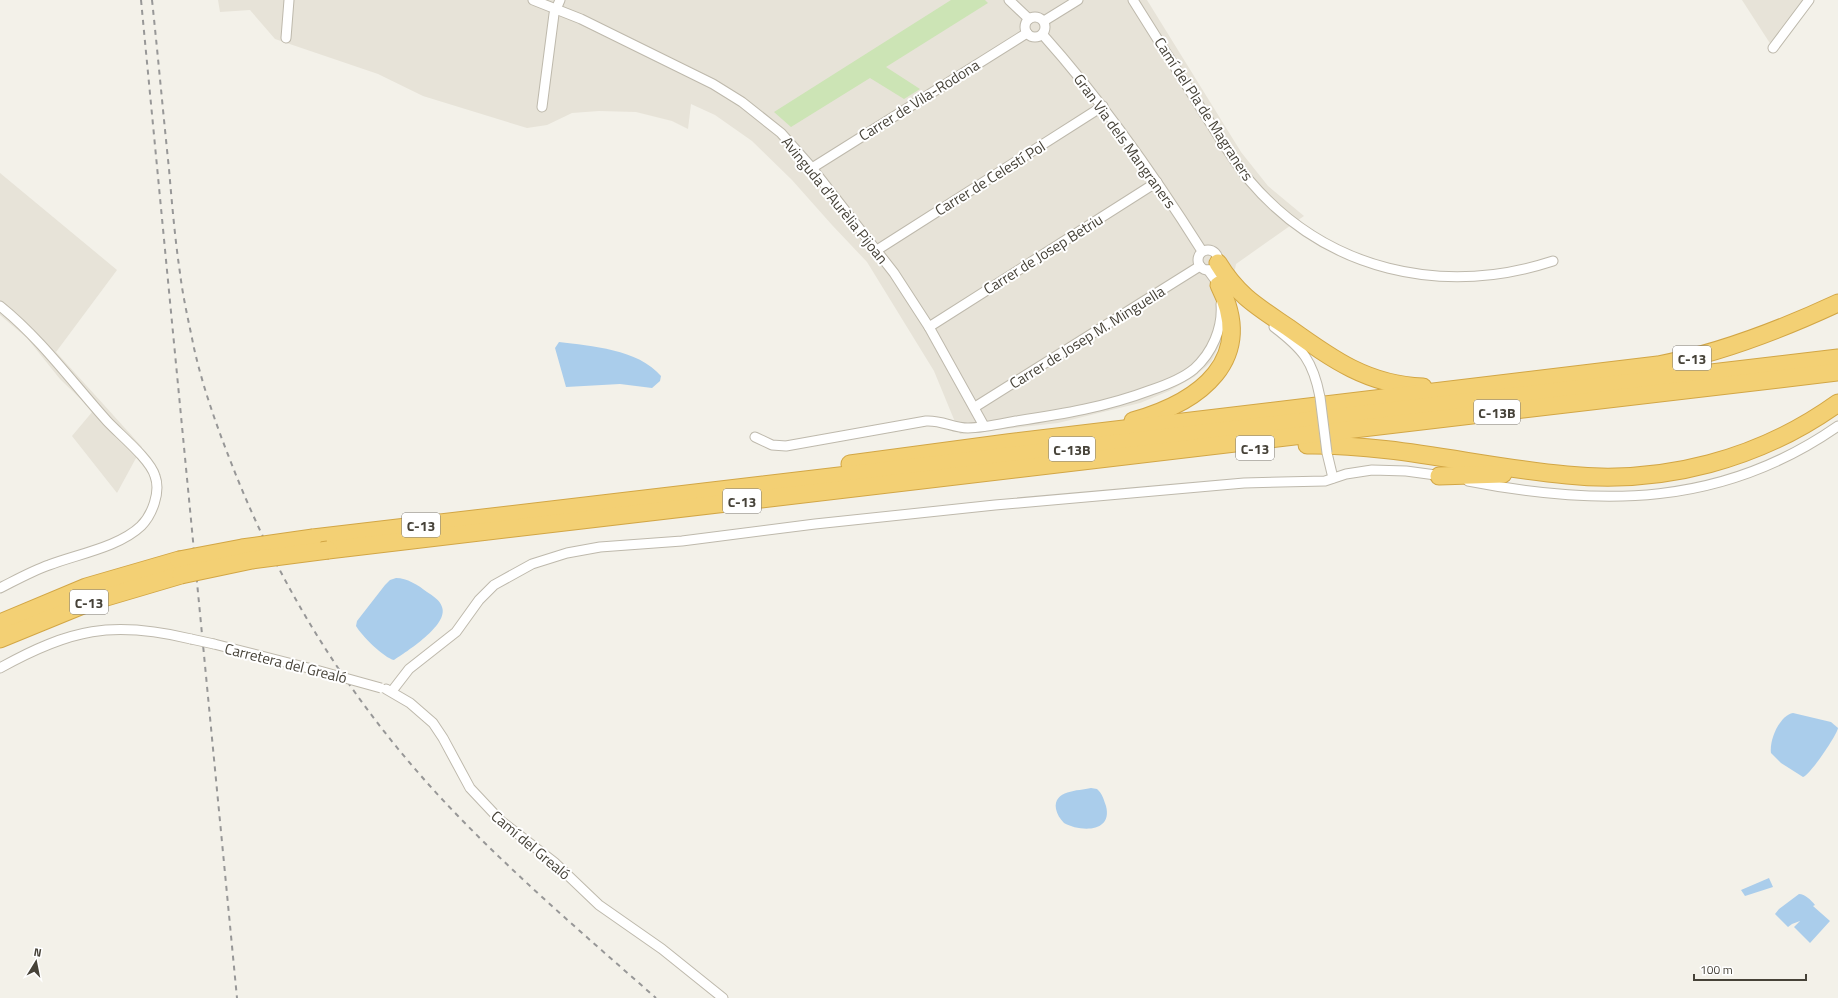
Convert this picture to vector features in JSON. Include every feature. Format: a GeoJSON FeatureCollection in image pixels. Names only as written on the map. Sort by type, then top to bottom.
{"type":"FeatureCollection","features":[{"type":"Feature","properties":{"kind":"highway"},"geometry":{"type":"LineString","coordinates":[[1210,267],[1232,284],[1253,304],[1331,358],[1370,377],[1391,383],[1422,387],[1453,386],[1515,380],[1537,381]]}},
{"type":"Feature","properties":{"kind":"highway"},"geometry":{"type":"LineString","coordinates":[[910,456],[933,449],[957,445],[1108,426],[1141,418],[1178,404],[1195,394],[1212,379],[1220,368],[1228,352],[1231,334],[1231,321],[1227,303],[1219,285]]}},
{"type":"Feature","properties":{"kind":"highway","name":"C-13"},"geometry":{"type":"LineString","coordinates":[[0,639],[93,601],[180,568],[242,548],[528,512],[544,506],[560,503],[910,456],[1647,367],[1687,359],[1762,335],[1838,303]]}},
{"type":"Feature","properties":{"kind":"highway","name":"C-13B"},"geometry":{"type":"LineString","coordinates":[[528,512],[1838,358]]}},
{"type":"Feature","properties":{"kind":"highway","name":"C-13B"},"geometry":{"type":"LineString","coordinates":[[1156,453],[1838,372]]}},
{"type":"Feature","properties":{"kind":"highway","name":"C-13"},"geometry":{"type":"LineString","coordinates":[[0,623],[86,588],[180,568],[1156,453],[1171,456],[1273,446],[1344,445],[1418,453],[1547,473],[1585,477],[1623,477],[1665,473],[1702,466],[1767,444],[1802,426],[1838,402]]}},
{"type":"Feature","properties":{"kind":"highway"},"geometry":{"type":"LineString","coordinates":[[1439,476],[1547,473]]}},
{"type":"Feature","properties":{"kind":"street"},"geometry":{"type":"LineString","coordinates":[[286,38],[289,0]]}},
{"type":"Feature","properties":{"kind":"street","name":"Avinguda d'Aurèlia Pijoan"},"geometry":{"type":"LineString","coordinates":[[533,0],[558,4],[698,76],[729,93],[769,122],[812,168],[877,250],[929,327],[975,407],[984,426]]}},
{"type":"Feature","properties":{"kind":"street"},"geometry":{"type":"LineString","coordinates":[[1009,0],[1028,19]]}},
{"type":"Feature","properties":{"kind":"street"},"geometry":{"type":"LineString","coordinates":[[1044,21],[1078,0]]}},
{"type":"Feature","properties":{"kind":"street","name":"Camí del Pla de Magraners"},"geometry":{"type":"LineString","coordinates":[[1133,0],[1245,175],[1271,203],[1316,237],[1341,251],[1371,263],[1402,271],[1435,276],[1469,278],[1488,276],[1518,271],[1553,261]]}},
{"type":"Feature","properties":{"kind":"street"},"geometry":{"type":"LineString","coordinates":[[1773,48],[1809,0]]}},
{"type":"Feature","properties":{"kind":"street"},"geometry":{"type":"LineString","coordinates":[[542,107],[558,4]]}},
{"type":"Feature","properties":{"kind":"street"},"geometry":{"type":"LineString","coordinates":[[1039,17],[1044,21],[1046,28],[1043,35],[1034,38],[1026,33],[1025,24],[1028,19],[1039,17]]}},
{"type":"Feature","properties":{"kind":"street","name":"Carrer de Vila-Rodona"},"geometry":{"type":"LineString","coordinates":[[812,168],[1026,33]]}},
{"type":"Feature","properties":{"kind":"street","name":"Gran Via dels Mangraners"},"geometry":{"type":"LineString","coordinates":[[1043,35],[1103,106],[1157,182],[1202,251]]}},
{"type":"Feature","properties":{"kind":"street","name":"Carrer de Celestí Pol"},"geometry":{"type":"LineString","coordinates":[[877,250],[1103,106]]}},
{"type":"Feature","properties":{"kind":"street","name":"Carrer de Josep Betriu"},"geometry":{"type":"LineString","coordinates":[[929,327],[1157,182]]}},
{"type":"Feature","properties":{"kind":"street"},"geometry":{"type":"LineString","coordinates":[[1210,267],[1217,256],[1209,249],[1202,251],[1198,258],[1210,267],[1242,302],[1281,332],[1302,352],[1315,374],[1320,396],[1326,453],[1333,478]]}},
{"type":"Feature","properties":{"kind":"street"},"geometry":{"type":"LineString","coordinates":[[756,437],[772,445],[786,446],[926,421],[940,421],[965,428],[984,426],[1095,408],[1163,386],[1184,375],[1201,362],[1215,340],[1221,308],[1219,285],[1210,267]]}},
{"type":"Feature","properties":{"kind":"street","name":"Carrer de Josep M. Minguella"},"geometry":{"type":"LineString","coordinates":[[975,407],[1210,267]]}},
{"type":"Feature","properties":{"kind":"street"},"geometry":{"type":"LineString","coordinates":[[0,306],[47,350],[107,421],[146,461],[155,476],[154,505],[148,518],[131,534],[115,542],[48,565],[0,588]]}},
{"type":"Feature","properties":{"kind":"street"},"geometry":{"type":"LineString","coordinates":[[392,691],[410,668],[456,632],[479,600],[494,585],[532,564],[567,553],[600,547],[682,541],[929,511],[1244,483],[1321,481],[1372,470],[1398,471],[1439,476],[1559,496],[1615,498],[1658,495],[1700,487],[1764,467],[1800,450],[1838,426]]}},
{"type":"Feature","properties":{"kind":"street","name":"Carretera del Grealó"},"geometry":{"type":"LineString","coordinates":[[0,668],[52,642],[98,630],[145,630],[191,638],[381,688]]}},
{"type":"Feature","properties":{"kind":"street","name":"Camí del Grealó"},"geometry":{"type":"LineString","coordinates":[[381,688],[392,691],[410,703],[432,723],[443,738],[470,788],[501,821],[554,862],[600,905],[662,949],[723,998]]}},
{"type":"Feature","properties":{"kind":"shaded area"},"geometry":{"type":"Polygon","coordinates":[[[218,0],[1147,0],[1241,152],[1268,186],[1304,216],[1236,264],[1221,342],[1211,362],[1194,377],[1169,391],[1140,403],[1058,423],[960,434],[934,371],[867,262],[792,180],[752,141],[715,115],[691,104],[688,129],[672,121],[636,112],[599,111],[572,113],[547,125],[527,128],[423,96],[378,74],[275,39],[250,10],[220,12],[218,0]]]}},
{"type":"Feature","properties":{"kind":"shaded area"},"geometry":{"type":"Polygon","coordinates":[[[1742,0],[1811,0],[1773,48],[1742,0]]]}},
{"type":"Feature","properties":{"kind":"shaded area"},"geometry":{"type":"Polygon","coordinates":[[[0,173],[117,270],[56,352],[142,447],[117,493],[72,436],[93,411],[60,379],[27,338],[0,315],[0,173]]]}},
{"type":"Feature","properties":{"kind":"green space"},"geometry":{"type":"Polygon","coordinates":[[[951,0],[985,0],[988,3],[886,67],[920,89],[904,99],[870,78],[791,127],[774,112],[951,0]]]}},
{"type":"Feature","properties":{"kind":"water"},"geometry":{"type":"Polygon","coordinates":[[[559,342],[599,347],[627,354],[651,367],[661,376],[660,381],[652,388],[620,384],[566,387],[555,348],[559,342]]]}},
{"type":"Feature","properties":{"kind":"water"},"geometry":{"type":"Polygon","coordinates":[[[396,578],[412,582],[438,600],[442,607],[442,614],[439,622],[433,630],[408,651],[394,660],[373,646],[356,626],[357,621],[385,585],[390,580],[396,578]]]}},
{"type":"Feature","properties":{"kind":"water"},"geometry":{"type":"Polygon","coordinates":[[[1793,713],[1831,722],[1838,728],[1823,754],[1803,777],[1781,763],[1771,753],[1772,742],[1776,729],[1784,718],[1793,713]]]}},
{"type":"Feature","properties":{"kind":"water"},"geometry":{"type":"Polygon","coordinates":[[[1091,788],[1097,789],[1104,799],[1107,815],[1105,821],[1100,826],[1086,829],[1064,823],[1056,809],[1058,798],[1068,792],[1091,788]]]}},
{"type":"Feature","properties":{"kind":"water"},"geometry":{"type":"Polygon","coordinates":[[[1769,878],[1773,887],[1745,896],[1741,890],[1769,878]]]}},
{"type":"Feature","properties":{"kind":"water"},"geometry":{"type":"Polygon","coordinates":[[[1799,894],[1810,899],[1815,905],[1813,906],[1830,921],[1810,943],[1794,927],[1800,921],[1788,927],[1775,914],[1779,909],[1799,894]]]}},
{"type":"Feature","properties":{"kind":"railway"},"geometry":{"type":"LineString","coordinates":[[141,0],[237,998]]}},
{"type":"Feature","properties":{"kind":"railway"},"geometry":{"type":"LineString","coordinates":[[152,0],[177,247],[183,292],[194,348],[206,393],[226,451],[252,514],[275,561],[327,652],[357,695],[422,777],[458,816],[506,863],[555,909],[656,998]]}}]}
